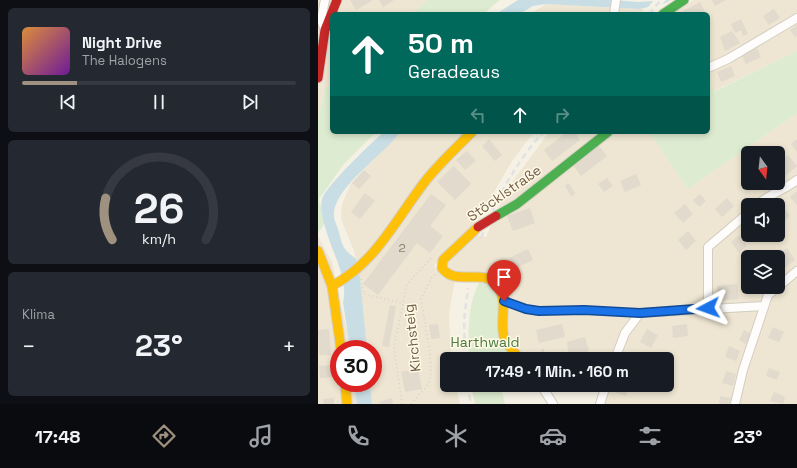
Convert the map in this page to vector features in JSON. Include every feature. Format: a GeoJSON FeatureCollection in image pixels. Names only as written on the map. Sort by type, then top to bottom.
{"type":"FeatureCollection","features":[{"type":"Feature","properties":{"kind":"main road"},"geometry":{"type":"LineString","coordinates":[[332,12],[337,0]]}},
{"type":"Feature","properties":{"kind":"main road"},"geometry":{"type":"LineString","coordinates":[[666,12],[684,0]]}},
{"type":"Feature","properties":{"kind":"main road"},"geometry":{"type":"LineString","coordinates":[[318,78],[320,49],[330,18]]}},
{"type":"Feature","properties":{"kind":"main road"},"geometry":{"type":"LineString","coordinates":[[336,284],[358,268],[379,246],[427,179],[446,157],[470,134]]}},
{"type":"Feature","properties":{"kind":"main road","name":"Stöcklstraße"},"geometry":{"type":"LineString","coordinates":[[443,270],[443,260],[478,227],[517,204],[605,134]]}},
{"type":"Feature","properties":{"kind":"main road"},"geometry":{"type":"LineString","coordinates":[[318,252],[336,284],[340,340]]}},
{"type":"Feature","properties":{"kind":"main road"},"geometry":{"type":"LineString","coordinates":[[443,270],[452,276],[481,277],[490,280],[499,288],[504,301],[502,317],[504,336],[514,352]]}},
{"type":"Feature","properties":{"kind":"main road"},"geometry":{"type":"LineString","coordinates":[[346,392],[347,404]]}},
{"type":"Feature","properties":{"kind":"street"},"geometry":{"type":"LineString","coordinates":[[325,0],[321,20],[325,30]]}},
{"type":"Feature","properties":{"kind":"street"},"geometry":{"type":"LineString","coordinates":[[614,12],[616,0]]}},
{"type":"Feature","properties":{"kind":"street"},"geometry":{"type":"LineString","coordinates":[[710,67],[728,59],[797,18]]}},
{"type":"Feature","properties":{"kind":"street"},"geometry":{"type":"LineString","coordinates":[[765,198],[769,195],[787,188],[797,180]]}},
{"type":"Feature","properties":{"kind":"street"},"geometry":{"type":"LineString","coordinates":[[708,308],[708,247],[741,219]]}},
{"type":"Feature","properties":{"kind":"street"},"geometry":{"type":"LineString","coordinates":[[735,404],[743,370],[768,295],[797,271]]}},
{"type":"Feature","properties":{"kind":"street"},"geometry":{"type":"LineString","coordinates":[[618,352],[625,333],[640,313],[764,306]]}},
{"type":"Feature","properties":{"kind":"street"},"geometry":{"type":"LineString","coordinates":[[545,392],[553,404]]}},
{"type":"Feature","properties":{"kind":"street"},"geometry":{"type":"LineString","coordinates":[[600,404],[604,392]]}},
{"type":"Feature","properties":{"kind":"lane"},"geometry":{"type":"LineString","coordinates":[[504,301],[526,309],[539,311],[584,310],[640,313]]}},
{"type":"Feature","properties":{"kind":"path"},"geometry":{"type":"LineString","coordinates":[[402,404],[394,347],[407,284],[438,252]]}},
{"type":"Feature","properties":{"kind":"path"},"geometry":{"type":"LineString","coordinates":[[358,268],[364,294],[403,303]]}},
{"type":"Feature","properties":{"kind":"path","name":"Kirchsteig"},"geometry":{"type":"LineString","coordinates":[[411,404],[428,385],[431,372],[421,299],[432,277],[443,270]]}},
{"type":"Feature","properties":{"kind":"shaded area"},"geometry":{"type":"Polygon","coordinates":[[[318,0],[427,0],[415,12],[330,12],[330,86],[325,87],[318,121],[318,0]]]}},
{"type":"Feature","properties":{"kind":"shaded area"},"geometry":{"type":"Polygon","coordinates":[[[694,0],[797,0],[797,51],[713,92],[710,82],[710,12],[673,12],[694,0]]]}},
{"type":"Feature","properties":{"kind":"shaded area"},"geometry":{"type":"Polygon","coordinates":[[[546,4],[644,9],[642,12],[533,12],[546,4]]]}},
{"type":"Feature","properties":{"kind":"shaded area"},"geometry":{"type":"Polygon","coordinates":[[[797,113],[797,404],[600,404],[604,392],[674,392],[674,352],[519,352],[508,335],[507,292],[451,271],[448,267],[448,263],[476,235],[486,237],[499,206],[513,181],[548,134],[650,134],[688,189],[741,152],[741,190],[785,190],[785,146],[750,146],[797,113]]]}},
{"type":"Feature","properties":{"kind":"shaded area"},"geometry":{"type":"Polygon","coordinates":[[[398,134],[532,134],[512,161],[479,218],[434,266],[443,278],[455,281],[449,312],[451,352],[440,352],[440,392],[457,392],[460,404],[372,404],[371,392],[382,392],[382,340],[366,340],[360,277],[354,251],[341,219],[342,204],[351,183],[398,134]]]}},
{"type":"Feature","properties":{"kind":"shaded area"},"geometry":{"type":"Polygon","coordinates":[[[318,236],[332,262],[349,340],[330,340],[330,392],[355,392],[357,404],[318,404],[318,236]]]}},
{"type":"Feature","properties":{"kind":"green space"},"geometry":{"type":"Polygon","coordinates":[[[427,0],[500,0],[485,12],[415,12],[427,0]]]}},
{"type":"Feature","properties":{"kind":"green space"},"geometry":{"type":"Polygon","coordinates":[[[797,51],[797,113],[750,146],[741,146],[741,152],[688,189],[650,134],[710,134],[710,81],[714,92],[797,51]]]}},
{"type":"Feature","properties":{"kind":"green space"},"geometry":{"type":"Polygon","coordinates":[[[330,86],[330,134],[374,134],[344,164],[319,199],[325,223],[318,233],[318,121],[325,87],[330,86]]]}},
{"type":"Feature","properties":{"kind":"green space","name":"Harthwald"},"geometry":{"type":"Polygon","coordinates":[[[480,281],[488,282],[499,296],[498,315],[514,352],[469,352],[469,319],[476,290],[480,281]]]}},
{"type":"Feature","properties":{"kind":"green space","name":"Harthwald"},"geometry":{"type":"Polygon","coordinates":[[[472,392],[502,392],[505,404],[475,404],[472,392]]]}},
{"type":"Feature","properties":{"kind":"water"},"geometry":{"type":"Polygon","coordinates":[[[518,0],[613,0],[638,2],[671,0],[663,4],[639,9],[546,4],[533,6],[522,12],[499,12],[518,0]]]}},
{"type":"Feature","properties":{"kind":"water"},"geometry":{"type":"Polygon","coordinates":[[[382,134],[398,134],[343,191],[334,212],[342,244],[345,249],[356,259],[360,277],[366,340],[349,340],[343,302],[344,291],[342,278],[325,227],[322,211],[321,204],[325,193],[340,175],[382,134]]]}},
{"type":"Feature","properties":{"kind":"water"},"geometry":{"type":"Polygon","coordinates":[[[355,392],[371,392],[372,404],[357,404],[355,392]]]}},
{"type":"Feature","properties":{"kind":"pier"},"geometry":{"type":"Polygon","coordinates":[[[654,0],[666,0],[660,7],[645,11],[654,0]]]}},
{"type":"Feature","properties":{"kind":"building"},"geometry":{"type":"Polygon","coordinates":[[[350,0],[373,0],[356,10],[350,0]]]}},
{"type":"Feature","properties":{"kind":"building"},"geometry":{"type":"Polygon","coordinates":[[[379,0],[394,0],[383,7],[379,0]]]}},
{"type":"Feature","properties":{"kind":"building"},"geometry":{"type":"Polygon","coordinates":[[[712,0],[726,0],[715,6],[712,0]]]}},
{"type":"Feature","properties":{"kind":"building"},"geometry":{"type":"Polygon","coordinates":[[[700,2],[705,12],[684,12],[683,11],[700,2]]]}},
{"type":"Feature","properties":{"kind":"building"},"geometry":{"type":"Polygon","coordinates":[[[774,9],[780,18],[769,25],[763,16],[774,9]]]}},
{"type":"Feature","properties":{"kind":"building"},"geometry":{"type":"Polygon","coordinates":[[[741,19],[748,34],[743,36],[741,30],[735,33],[731,24],[741,19]]]}},
{"type":"Feature","properties":{"kind":"building"},"geometry":{"type":"Polygon","coordinates":[[[797,25],[797,36],[795,37],[790,30],[797,25]]]}},
{"type":"Feature","properties":{"kind":"building"},"geometry":{"type":"Polygon","coordinates":[[[732,31],[740,43],[725,51],[720,37],[732,31]]]}},
{"type":"Feature","properties":{"kind":"building"},"geometry":{"type":"Polygon","coordinates":[[[757,48],[761,57],[746,64],[742,56],[757,48]]]}},
{"type":"Feature","properties":{"kind":"building"},"geometry":{"type":"Polygon","coordinates":[[[731,66],[735,76],[721,82],[717,72],[731,66]]]}},
{"type":"Feature","properties":{"kind":"building"},"geometry":{"type":"Polygon","coordinates":[[[564,134],[576,134],[580,140],[552,161],[544,150],[564,134]]]}},
{"type":"Feature","properties":{"kind":"building"},"geometry":{"type":"Polygon","coordinates":[[[489,139],[502,155],[495,161],[482,146],[489,139]]]}},
{"type":"Feature","properties":{"kind":"building"},"geometry":{"type":"Polygon","coordinates":[[[797,139],[797,152],[791,144],[797,139]]]}},
{"type":"Feature","properties":{"kind":"building"},"geometry":{"type":"Polygon","coordinates":[[[598,145],[607,156],[581,176],[573,165],[598,145]]]}},
{"type":"Feature","properties":{"kind":"building"},"geometry":{"type":"Polygon","coordinates":[[[467,151],[476,161],[465,170],[456,160],[467,151]]]}},
{"type":"Feature","properties":{"kind":"building"},"geometry":{"type":"Polygon","coordinates":[[[788,155],[797,166],[785,176],[785,157],[788,155]]]}},
{"type":"Feature","properties":{"kind":"building"},"geometry":{"type":"Polygon","coordinates":[[[454,166],[471,184],[455,200],[437,182],[454,166]]]}},
{"type":"Feature","properties":{"kind":"building"},"geometry":{"type":"Polygon","coordinates":[[[364,170],[371,176],[359,189],[352,183],[364,170]]]}},
{"type":"Feature","properties":{"kind":"building"},"geometry":{"type":"Polygon","coordinates":[[[636,174],[641,185],[625,192],[620,181],[636,174]]]}},
{"type":"Feature","properties":{"kind":"building"},"geometry":{"type":"Polygon","coordinates":[[[607,178],[613,186],[604,192],[598,184],[607,178]]]}},
{"type":"Feature","properties":{"kind":"building"},"geometry":{"type":"Polygon","coordinates":[[[569,183],[575,194],[571,196],[565,186],[569,183]]]}},
{"type":"Feature","properties":{"kind":"building"},"geometry":{"type":"Polygon","coordinates":[[[797,191],[797,205],[790,197],[797,191]]]}},
{"type":"Feature","properties":{"kind":"building"},"geometry":{"type":"Polygon","coordinates":[[[365,193],[375,201],[360,219],[351,212],[365,193]]]}},
{"type":"Feature","properties":{"kind":"building"},"geometry":{"type":"Polygon","coordinates":[[[431,194],[446,205],[430,226],[443,236],[430,253],[417,243],[378,295],[363,284],[431,194]]]}},
{"type":"Feature","properties":{"kind":"building"},"geometry":{"type":"Polygon","coordinates":[[[700,194],[706,201],[699,207],[693,200],[700,194]]]}},
{"type":"Feature","properties":{"kind":"building"},"geometry":{"type":"Polygon","coordinates":[[[727,198],[734,206],[722,217],[715,209],[727,198]]]}},
{"type":"Feature","properties":{"kind":"building"},"geometry":{"type":"Polygon","coordinates":[[[685,204],[693,214],[683,223],[674,213],[685,204]]]}},
{"type":"Feature","properties":{"kind":"building"},"geometry":{"type":"Polygon","coordinates":[[[530,208],[535,223],[513,231],[507,216],[530,208]]]}},
{"type":"Feature","properties":{"kind":"building"},"geometry":{"type":"Polygon","coordinates":[[[785,209],[790,216],[785,220],[785,209]]]}},
{"type":"Feature","properties":{"kind":"building"},"geometry":{"type":"Polygon","coordinates":[[[688,231],[696,241],[686,250],[678,240],[688,231]]]}},
{"type":"Feature","properties":{"kind":"building"},"geometry":{"type":"Polygon","coordinates":[[[739,235],[741,242],[744,242],[747,246],[739,253],[731,242],[739,235]]]}},
{"type":"Feature","properties":{"kind":"building"},"geometry":{"type":"Polygon","coordinates":[[[787,248],[795,260],[785,268],[785,250],[787,248]]]}},
{"type":"Feature","properties":{"kind":"building"},"geometry":{"type":"Polygon","coordinates":[[[528,249],[533,260],[514,269],[509,258],[528,249]]]}},
{"type":"Feature","properties":{"kind":"building"},"geometry":{"type":"Polygon","coordinates":[[[737,284],[739,299],[719,301],[717,286],[737,284]]]}},
{"type":"Feature","properties":{"kind":"building"},"geometry":{"type":"Polygon","coordinates":[[[390,305],[396,306],[389,347],[382,346],[390,305]]]}},
{"type":"Feature","properties":{"kind":"building"},"geometry":{"type":"Polygon","coordinates":[[[438,324],[440,338],[431,339],[429,325],[438,324]]]}},
{"type":"Feature","properties":{"kind":"building"},"geometry":{"type":"Polygon","coordinates":[[[562,324],[565,337],[539,343],[536,330],[562,324]]]}},
{"type":"Feature","properties":{"kind":"building"},"geometry":{"type":"Polygon","coordinates":[[[687,324],[688,336],[673,338],[672,326],[687,324]]]}},
{"type":"Feature","properties":{"kind":"building"},"geometry":{"type":"Polygon","coordinates":[[[773,327],[784,332],[779,342],[768,338],[773,327]]]}},
{"type":"Feature","properties":{"kind":"building"},"geometry":{"type":"Polygon","coordinates":[[[329,329],[330,355],[319,355],[318,330],[329,329]]]}},
{"type":"Feature","properties":{"kind":"building"},"geometry":{"type":"Polygon","coordinates":[[[647,329],[658,335],[651,348],[640,342],[647,329]]]}},
{"type":"Feature","properties":{"kind":"building"},"geometry":{"type":"Polygon","coordinates":[[[744,330],[751,334],[746,344],[739,340],[744,330]]]}},
{"type":"Feature","properties":{"kind":"building"},"geometry":{"type":"Polygon","coordinates":[[[585,337],[589,351],[568,352],[567,342],[585,337]]]}},
{"type":"Feature","properties":{"kind":"building"},"geometry":{"type":"Polygon","coordinates":[[[729,346],[740,351],[736,361],[725,357],[729,346]]]}},
{"type":"Feature","properties":{"kind":"building"},"geometry":{"type":"Polygon","coordinates":[[[330,365],[330,377],[320,378],[319,366],[330,365]]]}},
{"type":"Feature","properties":{"kind":"building"},"geometry":{"type":"Polygon","coordinates":[[[769,368],[780,372],[777,380],[766,376],[769,368]]]}},
{"type":"Feature","properties":{"kind":"building"},"geometry":{"type":"Polygon","coordinates":[[[418,369],[422,389],[405,392],[401,372],[418,369]]]}},
{"type":"Feature","properties":{"kind":"building"},"geometry":{"type":"Polygon","coordinates":[[[726,371],[736,374],[733,386],[722,383],[726,371]]]}},
{"type":"Feature","properties":{"kind":"building"},"geometry":{"type":"Polygon","coordinates":[[[616,392],[627,392],[626,396],[616,392]]]}},
{"type":"Feature","properties":{"kind":"building"},"geometry":{"type":"Polygon","coordinates":[[[774,392],[785,397],[783,404],[770,401],[774,392]]]}},
{"type":"Feature","properties":{"kind":"building"},"geometry":{"type":"Polygon","coordinates":[[[720,396],[731,398],[730,404],[719,404],[720,396]]]}},
{"type":"Feature","properties":{"kind":"building"},"geometry":{"type":"Polygon","coordinates":[[[334,398],[334,404],[324,404],[323,399],[334,398]]]}},
{"type":"Feature","properties":{"kind":"building"},"geometry":{"type":"Polygon","coordinates":[[[392,398],[393,404],[380,404],[379,402],[392,398]]]}},
{"type":"Feature","properties":{"kind":"railway"},"geometry":{"type":"LineString","coordinates":[[651,12],[661,0]]}},
{"type":"Feature","properties":{"kind":"railway"},"geometry":{"type":"LineString","coordinates":[[481,238],[493,209],[507,182],[541,134]]}},
{"type":"Feature","properties":{"kind":"railway"},"geometry":{"type":"LineString","coordinates":[[465,352],[464,320],[468,288]]}},
{"type":"Feature","properties":{"kind":"railway"},"geometry":{"type":"LineString","coordinates":[[468,392],[471,404]]}},
{"type":"Feature","properties":{"kind":"traffic: fast"},"geometry":{"type":"LineString","coordinates":[[666,12],[684,0]]}},
{"type":"Feature","properties":{"kind":"traffic: fast"},"geometry":{"type":"LineString","coordinates":[[496,216],[517,204],[605,134]]}},
{"type":"Feature","properties":{"kind":"traffic: slow"},"geometry":{"type":"LineString","coordinates":[[332,286],[348,276],[374,252],[427,179],[470,134]]}},
{"type":"Feature","properties":{"kind":"traffic: slow"},"geometry":{"type":"LineString","coordinates":[[478,227],[443,260],[442,268],[447,273],[454,276],[482,277],[495,283],[502,295],[504,337],[514,352]]}},
{"type":"Feature","properties":{"kind":"traffic: slow"},"geometry":{"type":"LineString","coordinates":[[318,251],[332,286],[340,340]]}},
{"type":"Feature","properties":{"kind":"traffic: slow"},"geometry":{"type":"LineString","coordinates":[[346,392],[347,404]]}},
{"type":"Feature","properties":{"kind":"traffic: jam"},"geometry":{"type":"LineString","coordinates":[[332,12],[337,0]]}},
{"type":"Feature","properties":{"kind":"traffic: jam"},"geometry":{"type":"LineString","coordinates":[[318,78],[325,30],[330,18]]}},
{"type":"Feature","properties":{"kind":"traffic: jam"},"geometry":{"type":"LineString","coordinates":[[478,227],[496,216]]}},
{"type":"Feature","properties":{"kind":"route"},"geometry":{"type":"LineString","coordinates":[[504,301],[526,309],[539,311],[584,310],[640,313],[708,308]]}}]}
